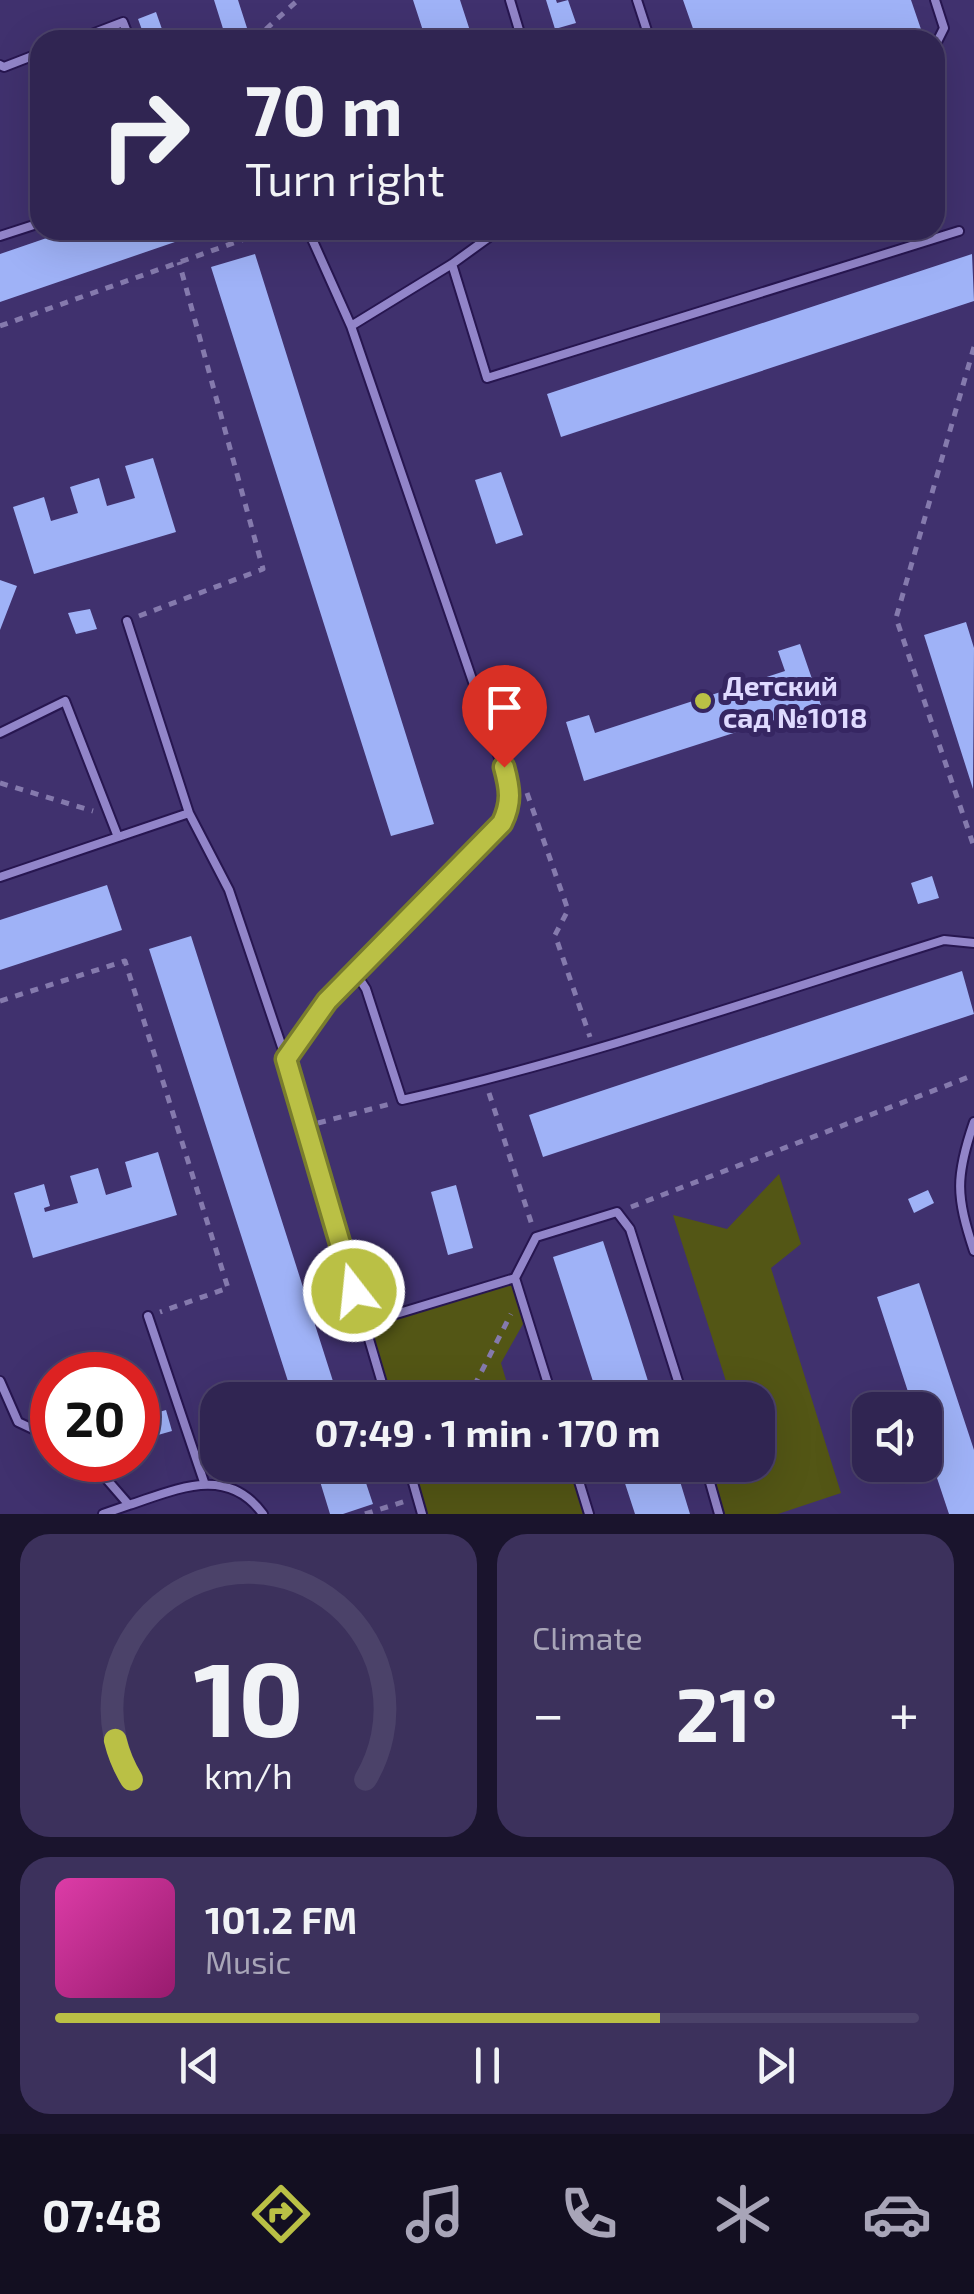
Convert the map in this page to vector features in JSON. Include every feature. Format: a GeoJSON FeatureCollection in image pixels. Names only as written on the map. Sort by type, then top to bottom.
{"type":"FeatureCollection","features":[{"type":"Feature","properties":{"kind":"lane"},"geometry":{"type":"LineString","coordinates":[[510,0],[519,30]]}},
{"type":"Feature","properties":{"kind":"lane"},"geometry":{"type":"LineString","coordinates":[[637,0],[647,30]]}},
{"type":"Feature","properties":{"kind":"lane"},"geometry":{"type":"LineString","coordinates":[[935,0],[943,30]]}},
{"type":"Feature","properties":{"kind":"lane"},"geometry":{"type":"LineString","coordinates":[[102,30],[123,22],[126,30]]}},
{"type":"Feature","properties":{"kind":"lane"},"geometry":{"type":"LineString","coordinates":[[0,65],[30,58]]}},
{"type":"Feature","properties":{"kind":"lane"},"geometry":{"type":"LineString","coordinates":[[0,236],[30,226]]}},
{"type":"Feature","properties":{"kind":"lane"},"geometry":{"type":"LineString","coordinates":[[945,235],[959,231]]}},
{"type":"Feature","properties":{"kind":"lane"},"geometry":{"type":"LineString","coordinates":[[286,1059],[327,1001],[502,823],[510,806],[510,790],[351,326],[312,240]]}},
{"type":"Feature","properties":{"kind":"lane"},"geometry":{"type":"LineString","coordinates":[[351,326],[485,240]]}},
{"type":"Feature","properties":{"kind":"lane"},"geometry":{"type":"LineString","coordinates":[[452,264],[487,378],[930,240]]}},
{"type":"Feature","properties":{"kind":"lane"},"geometry":{"type":"LineString","coordinates":[[127,621],[190,813],[229,890],[286,1059],[381,1382]]}},
{"type":"Feature","properties":{"kind":"lane"},"geometry":{"type":"LineString","coordinates":[[0,733],[65,701],[118,837]]}},
{"type":"Feature","properties":{"kind":"lane"},"geometry":{"type":"LineString","coordinates":[[0,878],[190,813]]}},
{"type":"Feature","properties":{"kind":"lane"},"geometry":{"type":"LineString","coordinates":[[355,972],[366,989],[402,1100],[485,1081],[944,940],[974,943]]}},
{"type":"Feature","properties":{"kind":"lane"},"geometry":{"type":"LineString","coordinates":[[974,1122],[958,1176],[960,1210],[974,1251]]}},
{"type":"Feature","properties":{"kind":"lane"},"geometry":{"type":"LineString","coordinates":[[547,1382],[515,1278],[536,1237],[617,1212],[630,1229],[678,1382]]}},
{"type":"Feature","properties":{"kind":"lane"},"geometry":{"type":"LineString","coordinates":[[363,1324],[515,1278]]}},
{"type":"Feature","properties":{"kind":"lane"},"geometry":{"type":"LineString","coordinates":[[148,1316],[200,1470]]}},
{"type":"Feature","properties":{"kind":"lane"},"geometry":{"type":"LineString","coordinates":[[0,1381],[18,1422],[30,1428]]}},
{"type":"Feature","properties":{"kind":"lane"},"geometry":{"type":"LineString","coordinates":[[109,1482],[128,1505]]}},
{"type":"Feature","properties":{"kind":"lane"},"geometry":{"type":"LineString","coordinates":[[103,1514],[204,1482],[243,1494],[262,1514]]}},
{"type":"Feature","properties":{"kind":"lane"},"geometry":{"type":"LineString","coordinates":[[413,1482],[422,1514]]}},
{"type":"Feature","properties":{"kind":"lane"},"geometry":{"type":"LineString","coordinates":[[579,1482],[589,1514]]}},
{"type":"Feature","properties":{"kind":"lane"},"geometry":{"type":"LineString","coordinates":[[709,1482],[718,1514]]}},
{"type":"Feature","properties":{"kind":"path"},"geometry":{"type":"LineString","coordinates":[[265,30],[298,0]]}},
{"type":"Feature","properties":{"kind":"path"},"geometry":{"type":"LineString","coordinates":[[0,326],[242,240]]}},
{"type":"Feature","properties":{"kind":"path"},"geometry":{"type":"LineString","coordinates":[[127,621],[263,569],[179,262]]}},
{"type":"Feature","properties":{"kind":"path"},"geometry":{"type":"LineString","coordinates":[[974,347],[896,618],[974,847]]}},
{"type":"Feature","properties":{"kind":"path"},"geometry":{"type":"LineString","coordinates":[[0,783],[112,816]]}},
{"type":"Feature","properties":{"kind":"path"},"geometry":{"type":"LineString","coordinates":[[0,1001],[124,961],[228,1288],[148,1316]]}},
{"type":"Feature","properties":{"kind":"path"},"geometry":{"type":"LineString","coordinates":[[617,1212],[974,1076]]}},
{"type":"Feature","properties":{"kind":"path"},"geometry":{"type":"LineString","coordinates":[[485,1081],[536,1237]]}},
{"type":"Feature","properties":{"kind":"path"},"geometry":{"type":"LineString","coordinates":[[307,1126],[402,1100]]}},
{"type":"Feature","properties":{"kind":"path"},"geometry":{"type":"LineString","coordinates":[[476,1382],[520,1296]]}},
{"type":"Feature","properties":{"kind":"path"},"geometry":{"type":"LineString","coordinates":[[365,1514],[418,1497]]}},
{"type":"Feature","properties":{"kind":"shaded area"},"geometry":{"type":"Polygon","coordinates":[[[779,1174],[801,1244],[771,1268],[841,1493],[778,1514],[719,1514],[710,1482],[775,1482],[775,1382],[726,1382],[673,1215],[727,1229],[779,1174]]]}},
{"type":"Feature","properties":{"kind":"shaded area"},"geometry":{"type":"Polygon","coordinates":[[[515,1278],[527,1317],[501,1363],[507,1382],[381,1382],[363,1324],[515,1278]]]}},
{"type":"Feature","properties":{"kind":"shaded area"},"geometry":{"type":"Polygon","coordinates":[[[413,1482],[579,1482],[589,1514],[422,1514],[413,1482]]]}},
{"type":"Feature","properties":{"kind":"building"},"geometry":{"type":"Polygon","coordinates":[[[214,0],[238,0],[247,28],[223,30],[214,0]]]}},
{"type":"Feature","properties":{"kind":"building"},"geometry":{"type":"Polygon","coordinates":[[[413,0],[460,0],[470,30],[423,30],[413,0]]]}},
{"type":"Feature","properties":{"kind":"building"},"geometry":{"type":"Polygon","coordinates":[[[546,0],[568,0],[576,23],[555,29],[546,0]]]}},
{"type":"Feature","properties":{"kind":"building"},"geometry":{"type":"Polygon","coordinates":[[[683,0],[911,0],[921,30],[694,30],[683,0]]]}},
{"type":"Feature","properties":{"kind":"building"},"geometry":{"type":"Polygon","coordinates":[[[156,12],[162,30],[142,30],[138,19],[156,12]]]}},
{"type":"Feature","properties":{"kind":"building"},"geometry":{"type":"Polygon","coordinates":[[[41,240],[181,240],[0,302],[0,254],[41,240]]]}},
{"type":"Feature","properties":{"kind":"building"},"geometry":{"type":"Polygon","coordinates":[[[255,254],[434,824],[391,836],[211,267],[255,254]]]}},
{"type":"Feature","properties":{"kind":"building"},"geometry":{"type":"Polygon","coordinates":[[[972,254],[974,301],[561,437],[547,394],[972,254]]]}},
{"type":"Feature","properties":{"kind":"building"},"geometry":{"type":"Polygon","coordinates":[[[153,458],[176,532],[34,574],[13,507],[44,497],[51,521],[78,513],[70,487],[99,478],[107,506],[135,498],[125,466],[153,458]]]}},
{"type":"Feature","properties":{"kind":"building"},"geometry":{"type":"Polygon","coordinates":[[[501,472],[523,535],[496,544],[475,480],[501,472]]]}},
{"type":"Feature","properties":{"kind":"building"},"geometry":{"type":"Polygon","coordinates":[[[0,580],[17,586],[0,630],[0,580]]]}},
{"type":"Feature","properties":{"kind":"building"},"geometry":{"type":"Polygon","coordinates":[[[90,609],[97,629],[76,634],[68,613],[90,609]]]}},
{"type":"Feature","properties":{"kind":"building"},"geometry":{"type":"Polygon","coordinates":[[[966,622],[974,648],[973,789],[924,635],[966,622]]]}},
{"type":"Feature","properties":{"kind":"building"},"geometry":{"type":"Polygon","coordinates":[[[800,644],[821,705],[584,781],[566,722],[589,715],[595,733],[785,671],[778,651],[800,644]]]}},
{"type":"Feature","properties":{"kind":"building"},"geometry":{"type":"Polygon","coordinates":[[[932,876],[939,898],[918,904],[911,883],[932,876]]]}},
{"type":"Feature","properties":{"kind":"building"},"geometry":{"type":"Polygon","coordinates":[[[107,885],[122,930],[0,970],[0,920],[107,885]]]}},
{"type":"Feature","properties":{"kind":"building"},"geometry":{"type":"Polygon","coordinates":[[[191,936],[333,1382],[288,1382],[149,949],[191,936]]]}},
{"type":"Feature","properties":{"kind":"building"},"geometry":{"type":"Polygon","coordinates":[[[962,971],[974,1014],[543,1157],[529,1115],[962,971]]]}},
{"type":"Feature","properties":{"kind":"building"},"geometry":{"type":"Polygon","coordinates":[[[158,1152],[177,1215],[33,1258],[14,1193],[44,1184],[50,1206],[44,1208],[45,1212],[78,1203],[70,1176],[98,1168],[106,1195],[132,1187],[125,1162],[158,1152]]]}},
{"type":"Feature","properties":{"kind":"building"},"geometry":{"type":"Polygon","coordinates":[[[456,1185],[473,1248],[448,1255],[431,1192],[456,1185]]]}},
{"type":"Feature","properties":{"kind":"building"},"geometry":{"type":"Polygon","coordinates":[[[928,1190],[934,1203],[914,1213],[908,1199],[928,1190]]]}},
{"type":"Feature","properties":{"kind":"building"},"geometry":{"type":"Polygon","coordinates":[[[603,1241],[648,1382],[593,1382],[553,1257],[603,1241]]]}},
{"type":"Feature","properties":{"kind":"building"},"geometry":{"type":"Polygon","coordinates":[[[919,1283],[974,1450],[974,1514],[949,1514],[938,1482],[942,1482],[942,1392],[908,1392],[877,1297],[919,1283]]]}},
{"type":"Feature","properties":{"kind":"building"},"geometry":{"type":"Polygon","coordinates":[[[166,1410],[172,1431],[160,1434],[160,1412],[166,1410]]]}},
{"type":"Feature","properties":{"kind":"building"},"geometry":{"type":"Polygon","coordinates":[[[320,1482],[366,1482],[373,1504],[330,1514],[320,1482]]]}},
{"type":"Feature","properties":{"kind":"building"},"geometry":{"type":"Polygon","coordinates":[[[625,1482],[680,1482],[690,1514],[635,1514],[625,1482]]]}},
{"type":"Feature","properties":{"kind":"place","name":"Детский сад №1018"},"geometry":{"type":"Point","coordinates":[703,701]}},
{"type":"Feature","properties":{"kind":"route"},"geometry":{"type":"LineString","coordinates":[[354,1291],[286,1059],[327,1001],[502,823],[510,806],[504,767]]}}]}
